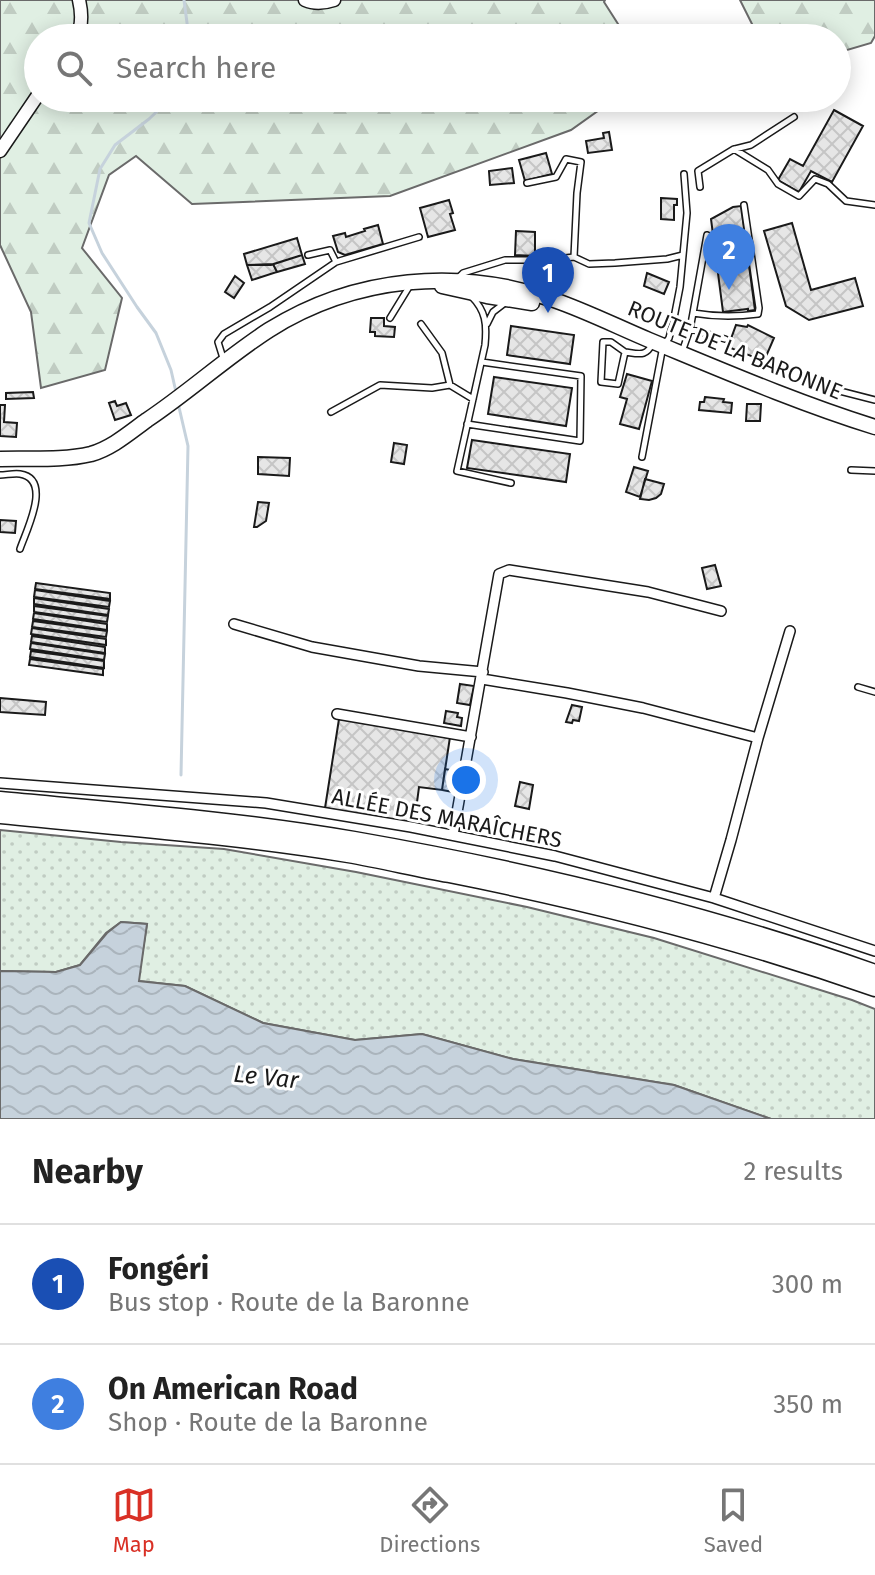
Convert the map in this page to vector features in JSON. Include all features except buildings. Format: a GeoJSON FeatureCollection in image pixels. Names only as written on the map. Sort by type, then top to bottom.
{"type":"FeatureCollection","features":[{"type":"Feature","properties":{"kind":"highway"},"geometry":{"type":"LineString","coordinates":[[0,800],[220,822],[352,840],[550,878],[679,911],[875,973]]}},
{"type":"Feature","properties":{"kind":"highway"},"geometry":{"type":"LineString","coordinates":[[0,815],[221,837],[349,854],[548,894],[679,926],[875,988]]}},
{"type":"Feature","properties":{"kind":"main road","name":"ROUTE DE LA BARONNE"},"geometry":{"type":"LineString","coordinates":[[0,459],[92,454],[107,448],[171,405],[269,331],[321,303],[390,283],[456,280],[552,299],[819,410],[875,427]]}},
{"type":"Feature","properties":{"kind":"main road","name":"ROUTE DE LA BARONNE"},"geometry":{"type":"LineString","coordinates":[[411,282],[580,311]]}},
{"type":"Feature","properties":{"kind":"street"},"geometry":{"type":"LineString","coordinates":[[79,0],[81,24]]}},
{"type":"Feature","properties":{"kind":"street"},"geometry":{"type":"LineString","coordinates":[[305,0],[334,0]]}},
{"type":"Feature","properties":{"kind":"street"},"geometry":{"type":"LineString","coordinates":[[0,151],[26,112]]}},
{"type":"Feature","properties":{"kind":"street"},"geometry":{"type":"LineString","coordinates":[[453,835],[499,574],[509,570],[648,592],[721,611]]}},
{"type":"Feature","properties":{"kind":"street"},"geometry":{"type":"LineString","coordinates":[[234,624],[312,647],[643,708],[758,738]]}},
{"type":"Feature","properties":{"kind":"street"},"geometry":{"type":"LineString","coordinates":[[714,898],[790,631]]}},
{"type":"Feature","properties":{"kind":"street"},"geometry":{"type":"LineString","coordinates":[[337,714],[471,737]]}},
{"type":"Feature","properties":{"kind":"street","name":"ALLÉE DES MARAÎCHERS"},"geometry":{"type":"LineString","coordinates":[[0,783],[266,803],[453,835],[555,856],[714,898],[875,951]]}},
{"type":"Feature","properties":{"kind":"lane"},"geometry":{"type":"LineString","coordinates":[[700,187],[698,171],[734,149],[751,145],[794,117]]}},
{"type":"Feature","properties":{"kind":"lane"},"geometry":{"type":"LineString","coordinates":[[734,149],[768,170],[778,184],[799,196],[815,179],[828,184],[846,201],[875,205]]}},
{"type":"Feature","properties":{"kind":"lane"},"geometry":{"type":"LineString","coordinates":[[527,183],[556,177],[566,159],[581,162],[574,257]]}},
{"type":"Feature","properties":{"kind":"lane"},"geometry":{"type":"LineString","coordinates":[[625,352],[618,384],[601,382],[603,342],[611,342],[625,352],[642,355],[669,338],[680,287],[687,213],[684,174]]}},
{"type":"Feature","properties":{"kind":"lane"},"geometry":{"type":"LineString","coordinates":[[693,313],[715,317],[758,314],[744,205]]}},
{"type":"Feature","properties":{"kind":"lane"},"geometry":{"type":"LineString","coordinates":[[682,353],[690,329],[707,235]]}},
{"type":"Feature","properties":{"kind":"lane"},"geometry":{"type":"LineString","coordinates":[[225,363],[218,342],[224,334],[336,262],[419,237]]}},
{"type":"Feature","properties":{"kind":"lane"},"geometry":{"type":"LineString","coordinates":[[308,255],[330,250],[336,262]]}},
{"type":"Feature","properties":{"kind":"lane"},"geometry":{"type":"LineString","coordinates":[[456,280],[463,273],[505,260],[574,257],[589,264],[667,259],[683,255]]}},
{"type":"Feature","properties":{"kind":"lane"},"geometry":{"type":"LineString","coordinates":[[390,318],[411,282]]}},
{"type":"Feature","properties":{"kind":"lane"},"geometry":{"type":"LineString","coordinates":[[484,313],[487,296],[503,287]]}},
{"type":"Feature","properties":{"kind":"lane"},"geometry":{"type":"LineString","coordinates":[[466,292],[479,304],[487,325]]}},
{"type":"Feature","properties":{"kind":"lane"},"geometry":{"type":"LineString","coordinates":[[511,483],[457,471],[482,362],[487,325],[493,312],[505,302],[517,300]]}},
{"type":"Feature","properties":{"kind":"lane"},"geometry":{"type":"LineString","coordinates":[[421,324],[442,353],[450,385]]}},
{"type":"Feature","properties":{"kind":"lane"},"geometry":{"type":"LineString","coordinates":[[690,329],[725,339]]}},
{"type":"Feature","properties":{"kind":"lane"},"geometry":{"type":"LineString","coordinates":[[642,457],[658,344]]}},
{"type":"Feature","properties":{"kind":"lane"},"geometry":{"type":"LineString","coordinates":[[467,424],[580,441],[581,376],[482,362]]}},
{"type":"Feature","properties":{"kind":"lane"},"geometry":{"type":"LineString","coordinates":[[331,412],[380,385],[432,388],[450,385],[473,399]]}},
{"type":"Feature","properties":{"kind":"lane"},"geometry":{"type":"LineString","coordinates":[[828,388],[875,400]]}},
{"type":"Feature","properties":{"kind":"lane"},"geometry":{"type":"LineString","coordinates":[[851,470],[875,471]]}},
{"type":"Feature","properties":{"kind":"lane"},"geometry":{"type":"LineString","coordinates":[[0,475],[21,474],[31,479],[36,487],[35,506],[20,549]]}},
{"type":"Feature","properties":{"kind":"lane"},"geometry":{"type":"LineString","coordinates":[[858,687],[875,692]]}},
{"type":"Feature","properties":{"kind":"green space"},"geometry":{"type":"Polygon","coordinates":[[[0,0],[605,0],[618,24],[24,24],[24,112],[596,112],[571,130],[390,196],[192,204],[136,156],[109,175],[82,248],[122,298],[105,370],[41,388],[31,312],[0,245],[0,0]]]}},
{"type":"Feature","properties":{"kind":"green space"},"geometry":{"type":"Polygon","coordinates":[[[740,0],[875,0],[875,36],[871,43],[851,49],[851,24],[752,24],[740,0]]]}},
{"type":"Feature","properties":{"kind":"green space"},"geometry":{"type":"Polygon","coordinates":[[[0,830],[224,849],[356,872],[527,907],[654,938],[852,1000],[875,1009],[875,1119],[771,1119],[674,1085],[513,1059],[422,1034],[355,1040],[263,1023],[185,986],[138,981],[147,924],[121,922],[106,933],[80,965],[56,972],[0,971],[0,830]]]}},
{"type":"Feature","properties":{"kind":"water","name":"Le Var"},"geometry":{"type":"Polygon","coordinates":[[[121,922],[147,924],[139,981],[185,986],[263,1023],[355,1040],[422,1034],[513,1059],[674,1085],[771,1119],[0,1119],[0,971],[56,972],[80,965],[107,933],[121,922]]]}},
{"type":"Feature","properties":{"kind":"waterway"},"geometry":{"type":"LineString","coordinates":[[184,0],[187,24]]}},
{"type":"Feature","properties":{"kind":"waterway"},"geometry":{"type":"LineString","coordinates":[[156,112],[115,145],[100,169],[89,223],[102,253],[156,333],[176,392]]}},
{"type":"Feature","properties":{"kind":"waterway"},"geometry":{"type":"LineString","coordinates":[[178,403],[188,446],[181,775]]}},
{"type":"Feature","properties":{"kind":"place","name":"On American Road"},"geometry":{"type":"Point","coordinates":[729,290]}},
{"type":"Feature","properties":{"kind":"place","name":"Fongéri"},"geometry":{"type":"Point","coordinates":[548,313]}}]}
